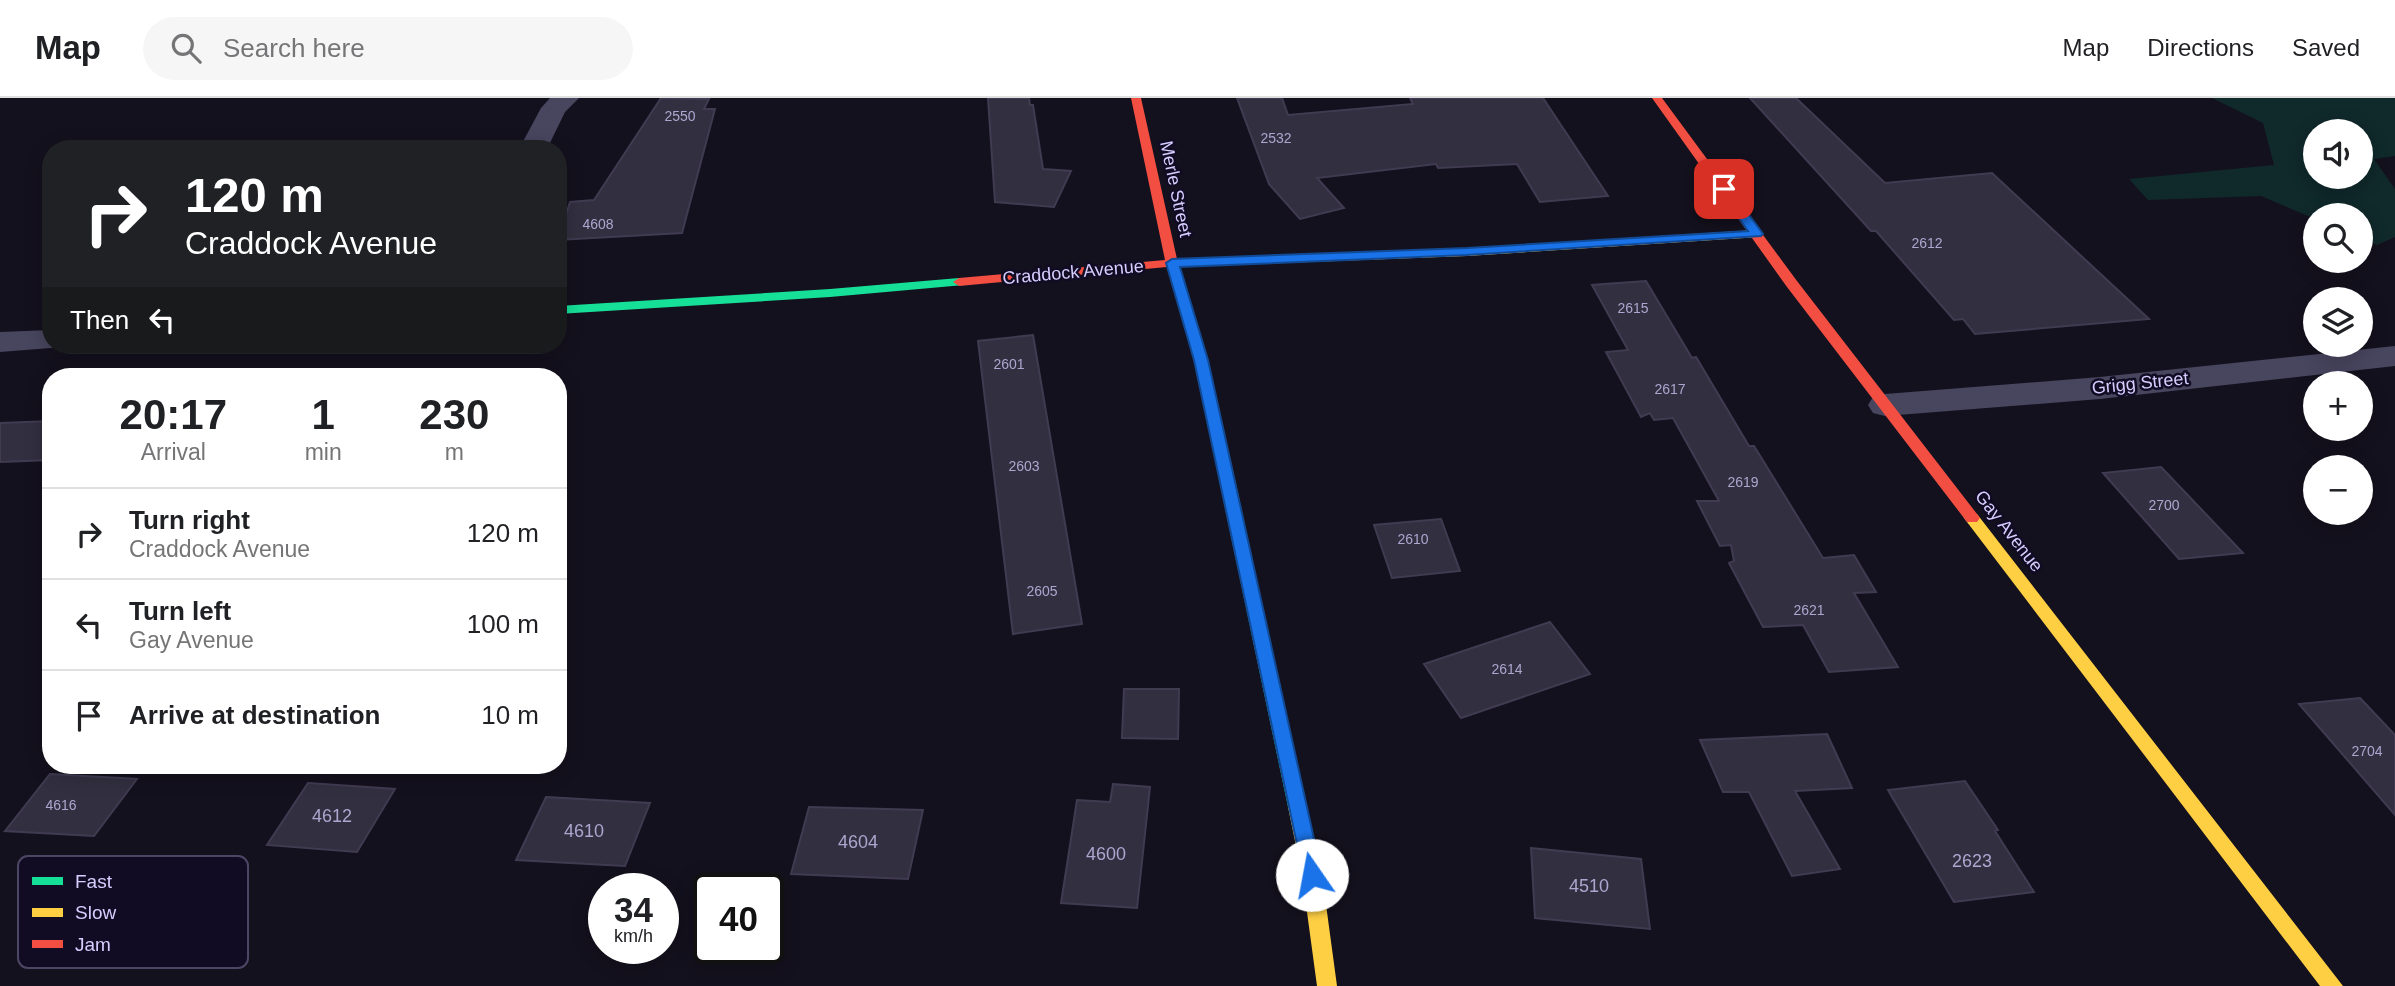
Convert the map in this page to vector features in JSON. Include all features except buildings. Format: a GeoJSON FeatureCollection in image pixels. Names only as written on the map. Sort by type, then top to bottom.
{"type":"FeatureCollection","features":[{"type":"Feature","properties":{"kind":"street"},"geometry":{"type":"LineString","coordinates":[[538,140],[554,108],[566,98]]}},
{"type":"Feature","properties":{"kind":"street","name":"Merle Street"},"geometry":{"type":"LineString","coordinates":[[1136,98],[1172,263],[1201,360],[1312,875],[1327,986]]}},
{"type":"Feature","properties":{"kind":"street","name":"Gay Avenue"},"geometry":{"type":"LineString","coordinates":[[1657,98],[1885,405],[2333,986]]}},
{"type":"Feature","properties":{"kind":"street","name":"Craddock Avenue"},"geometry":{"type":"LineString","coordinates":[[567,309],[830,293],[1172,263],[1467,252],[1756,234]]}},
{"type":"Feature","properties":{"kind":"street"},"geometry":{"type":"LineString","coordinates":[[0,342],[42,340]]}},
{"type":"Feature","properties":{"kind":"street","name":"Grigg Street"},"geometry":{"type":"LineString","coordinates":[[1885,405],[2100,388],[2395,356]]}},
{"type":"Feature","properties":{"kind":"green space"},"geometry":{"type":"Polygon","coordinates":[[[2212,98],[2395,98],[2395,156],[2374,159],[2395,189],[2395,237],[2377,245],[2373,243],[2373,203],[2303,203],[2303,214],[2261,196],[2148,200],[2129,179],[2274,165],[2263,123],[2212,98]]]}},
{"type":"Feature","properties":{"kind":"traffic: fast"},"geometry":{"type":"LineString","coordinates":[[567,309],[959,282]]}},
{"type":"Feature","properties":{"kind":"traffic: fast"},"geometry":{"type":"LineString","coordinates":[[1228,484],[1297,807]]}},
{"type":"Feature","properties":{"kind":"traffic: slow"},"geometry":{"type":"LineString","coordinates":[[1229,261],[1467,252],[1756,234]]}},
{"type":"Feature","properties":{"kind":"traffic: slow"},"geometry":{"type":"LineString","coordinates":[[1972,518],[2333,986]]}},
{"type":"Feature","properties":{"kind":"traffic: slow"},"geometry":{"type":"LineString","coordinates":[[1297,807],[1312,875],[1327,986]]}},
{"type":"Feature","properties":{"kind":"traffic: jam"},"geometry":{"type":"LineString","coordinates":[[1136,98],[1172,263],[1201,360],[1228,484]]}},
{"type":"Feature","properties":{"kind":"traffic: jam"},"geometry":{"type":"LineString","coordinates":[[1657,98],[1792,284],[1972,518]]}},
{"type":"Feature","properties":{"kind":"traffic: jam"},"geometry":{"type":"LineString","coordinates":[[959,282],[1172,263],[1229,261]]}},
{"type":"Feature","properties":{"kind":"route"},"geometry":{"type":"LineString","coordinates":[[1312,875],[1201,360],[1172,263],[1467,252],[1756,234],[1724,189]]}}]}
